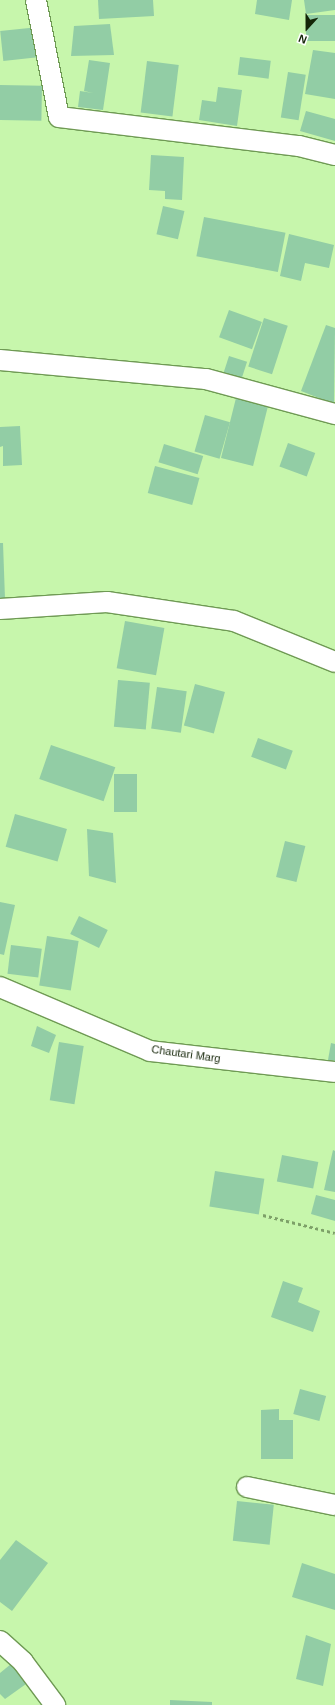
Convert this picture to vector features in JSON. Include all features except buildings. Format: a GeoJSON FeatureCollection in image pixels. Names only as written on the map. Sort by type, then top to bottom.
{"type":"FeatureCollection","features":[{"type":"Feature","properties":{"kind":"street"},"geometry":{"type":"LineString","coordinates":[[36,0],[59,117],[299,146],[335,155]]}},
{"type":"Feature","properties":{"kind":"street"},"geometry":{"type":"LineString","coordinates":[[0,360],[206,379],[335,414]]}},
{"type":"Feature","properties":{"kind":"street"},"geometry":{"type":"LineString","coordinates":[[0,610],[107,602],[234,621],[335,662]]}},
{"type":"Feature","properties":{"kind":"street","name":"Chautari Marg"},"geometry":{"type":"LineString","coordinates":[[0,987],[150,1051],[335,1072]]}},
{"type":"Feature","properties":{"kind":"street"},"geometry":{"type":"LineString","coordinates":[[247,1487],[335,1505]]}},
{"type":"Feature","properties":{"kind":"street"},"geometry":{"type":"LineString","coordinates":[[0,1641],[23,1662],[55,1705]]}},
{"type":"Feature","properties":{"kind":"path"},"geometry":{"type":"LineString","coordinates":[[263,1215],[335,1233]]}}]}
